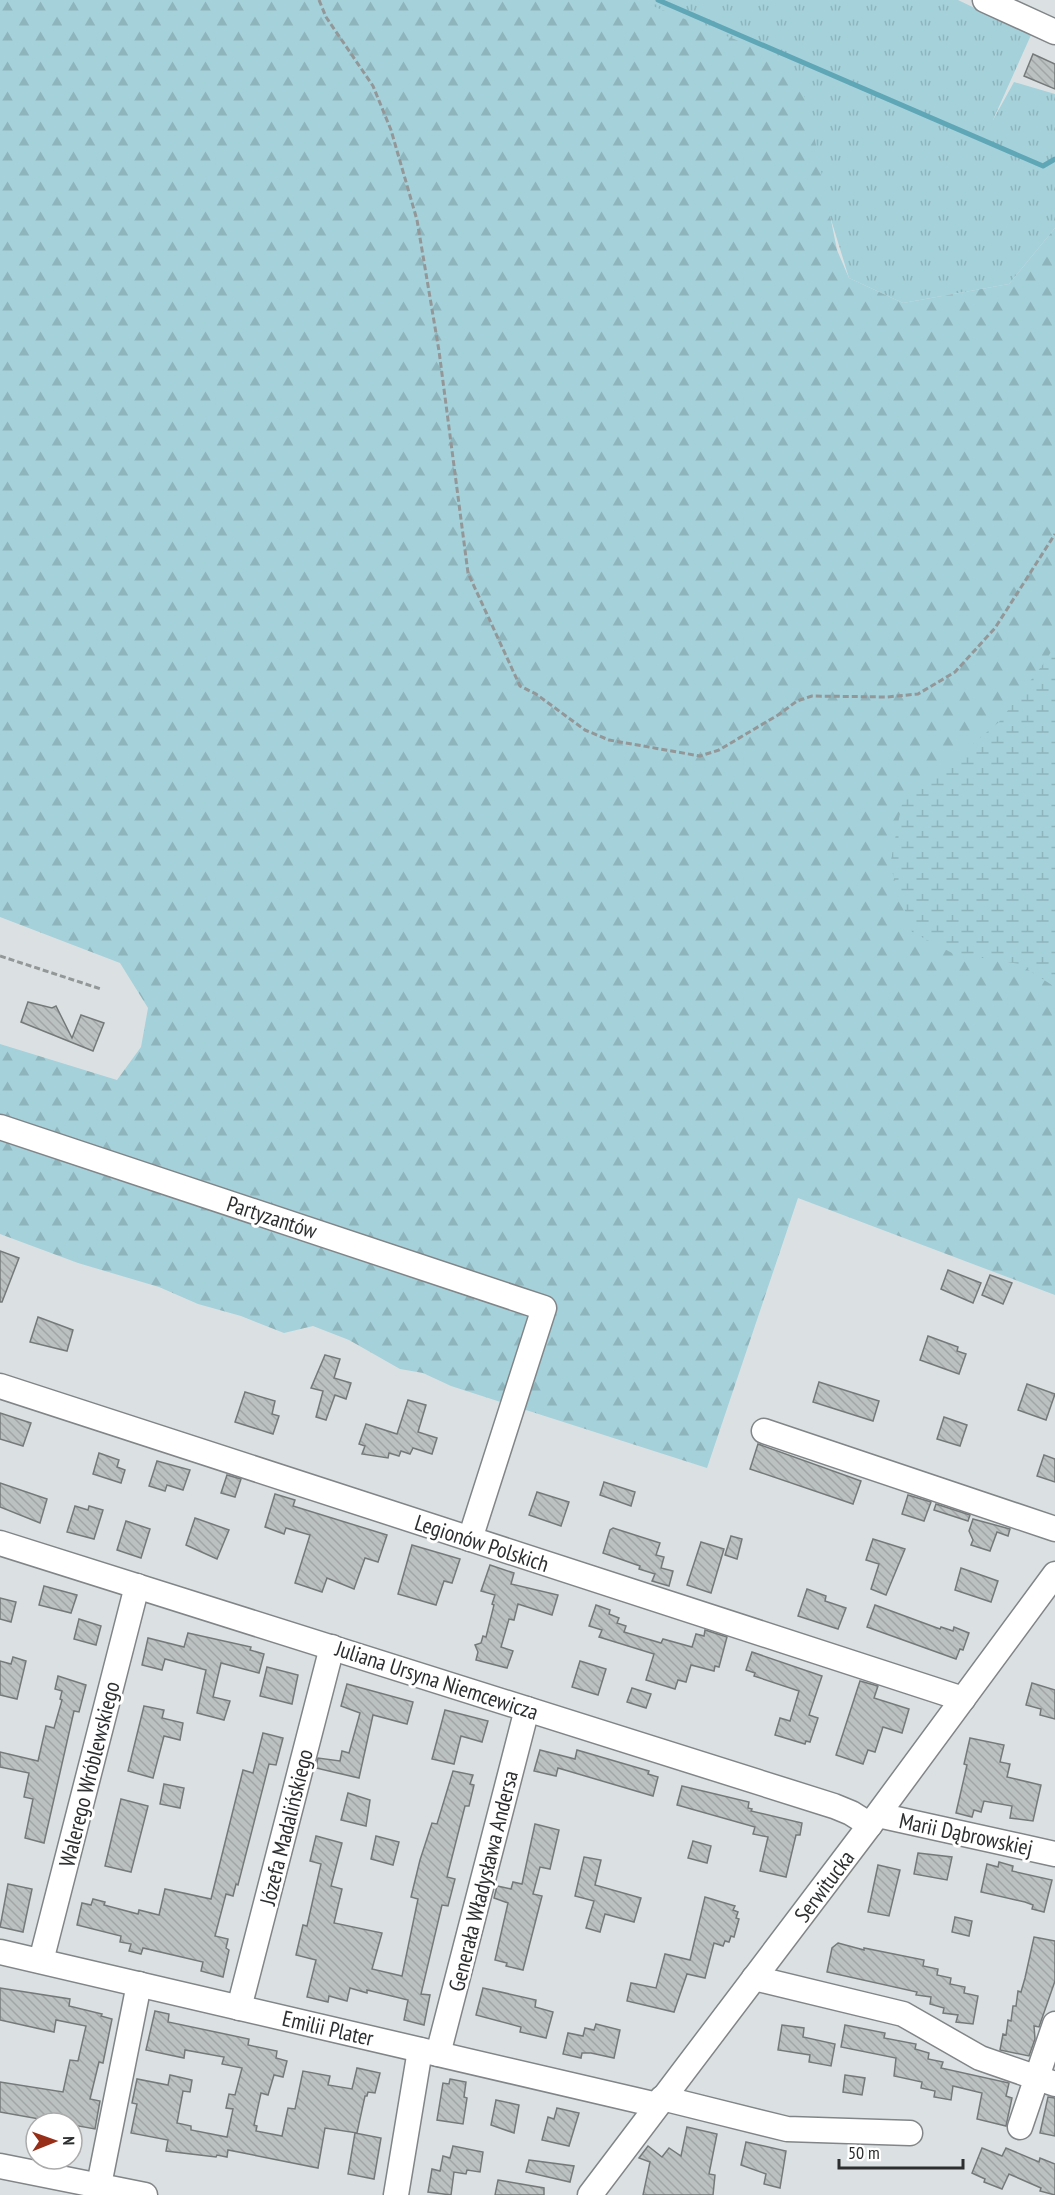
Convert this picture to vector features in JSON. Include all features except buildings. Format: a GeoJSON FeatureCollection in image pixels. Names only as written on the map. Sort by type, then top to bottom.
{"type":"FeatureCollection","features":[{"type":"Feature","properties":{"kind":"street"},"geometry":{"type":"LineString","coordinates":[[985,0],[1055,32]]}},
{"type":"Feature","properties":{"kind":"street","name":"Partyzantów"},"geometry":{"type":"LineString","coordinates":[[0,1127],[544,1308],[470,1539]]}},
{"type":"Feature","properties":{"kind":"street","name":"Legionów Polskich"},"geometry":{"type":"LineString","coordinates":[[0,1386],[963,1699]]}},
{"type":"Feature","properties":{"kind":"street"},"geometry":{"type":"LineString","coordinates":[[764,1431],[1055,1528]]}},
{"type":"Feature","properties":{"kind":"street","name":"Juliana Ursyna Niemcewicza"},"geometry":{"type":"LineString","coordinates":[[0,1543],[874,1820]]}},
{"type":"Feature","properties":{"kind":"street","name":"Serwitucka"},"geometry":{"type":"LineString","coordinates":[[590,2195],[874,1820],[1055,1574]]}},
{"type":"Feature","properties":{"kind":"street","name":"Walerego Wróblewskiego"},"geometry":{"type":"LineString","coordinates":[[41,1961],[136,1586]]}},
{"type":"Feature","properties":{"kind":"street","name":"Józefa Madalińskiego"},"geometry":{"type":"LineString","coordinates":[[239,2008],[332,1647]]}},
{"type":"Feature","properties":{"kind":"street","name":"Generała Władysława Andersa"},"geometry":{"type":"LineString","coordinates":[[396,2195],[429,2052],[527,1709]]}},
{"type":"Feature","properties":{"kind":"street","name":"Marii Dąbrowskiej"},"geometry":{"type":"LineString","coordinates":[[874,1820],[1055,1854]]}},
{"type":"Feature","properties":{"kind":"street","name":"Emilii Plater"},"geometry":{"type":"LineString","coordinates":[[0,1952],[429,2052],[787,2130],[910,2133]]}},
{"type":"Feature","properties":{"kind":"street"},"geometry":{"type":"LineString","coordinates":[[754,1978],[903,2014],[980,2058],[1046,2081]]}},
{"type":"Feature","properties":{"kind":"street"},"geometry":{"type":"LineString","coordinates":[[99,2185],[139,1984]]}},
{"type":"Feature","properties":{"kind":"street"},"geometry":{"type":"LineString","coordinates":[[1020,2127],[1046,2081],[1055,2024]]}},
{"type":"Feature","properties":{"kind":"street"},"geometry":{"type":"LineString","coordinates":[[0,2166],[145,2195]]}},
{"type":"Feature","properties":{"kind":"path"},"geometry":{"type":"LineString","coordinates":[[320,0],[326,17],[373,86],[391,130],[418,231],[439,351],[468,573],[520,686],[536,694],[585,730],[609,740],[700,756],[719,750],[797,701],[812,696],[886,697],[918,694],[955,672],[995,628],[1055,534]]}},
{"type":"Feature","properties":{"kind":"path"},"geometry":{"type":"LineString","coordinates":[[0,956],[102,989]]}},
{"type":"Feature","properties":{"kind":"green space"},"geometry":{"type":"Polygon","coordinates":[[[0,0],[638,0],[776,56],[793,67],[808,106],[837,250],[849,278],[903,303],[1009,284],[1055,228],[1055,1295],[798,1198],[707,1468],[451,1386],[423,1373],[400,1369],[349,1340],[313,1326],[284,1333],[241,1316],[198,1304],[159,1287],[78,1263],[0,1234],[0,1044],[117,1080],[141,1047],[148,1008],[120,963],[0,917],[0,0]]]}},
{"type":"Feature","properties":{"kind":"green space"},"geometry":{"type":"Polygon","coordinates":[[[638,0],[958,0],[1031,35],[993,120],[1014,82],[1055,94],[1055,228],[1009,284],[903,303],[849,278],[829,213],[638,0]]]}},
{"type":"Feature","properties":{"kind":"green space"},"geometry":{"type":"Polygon","coordinates":[[[1055,644],[1055,987],[1019,964],[952,953],[912,932],[890,865],[902,803],[999,722],[1047,659],[1055,644]]]}},
{"type":"Feature","properties":{"kind":"waterway"},"geometry":{"type":"LineString","coordinates":[[658,0],[1043,166],[1055,159]]}}]}
